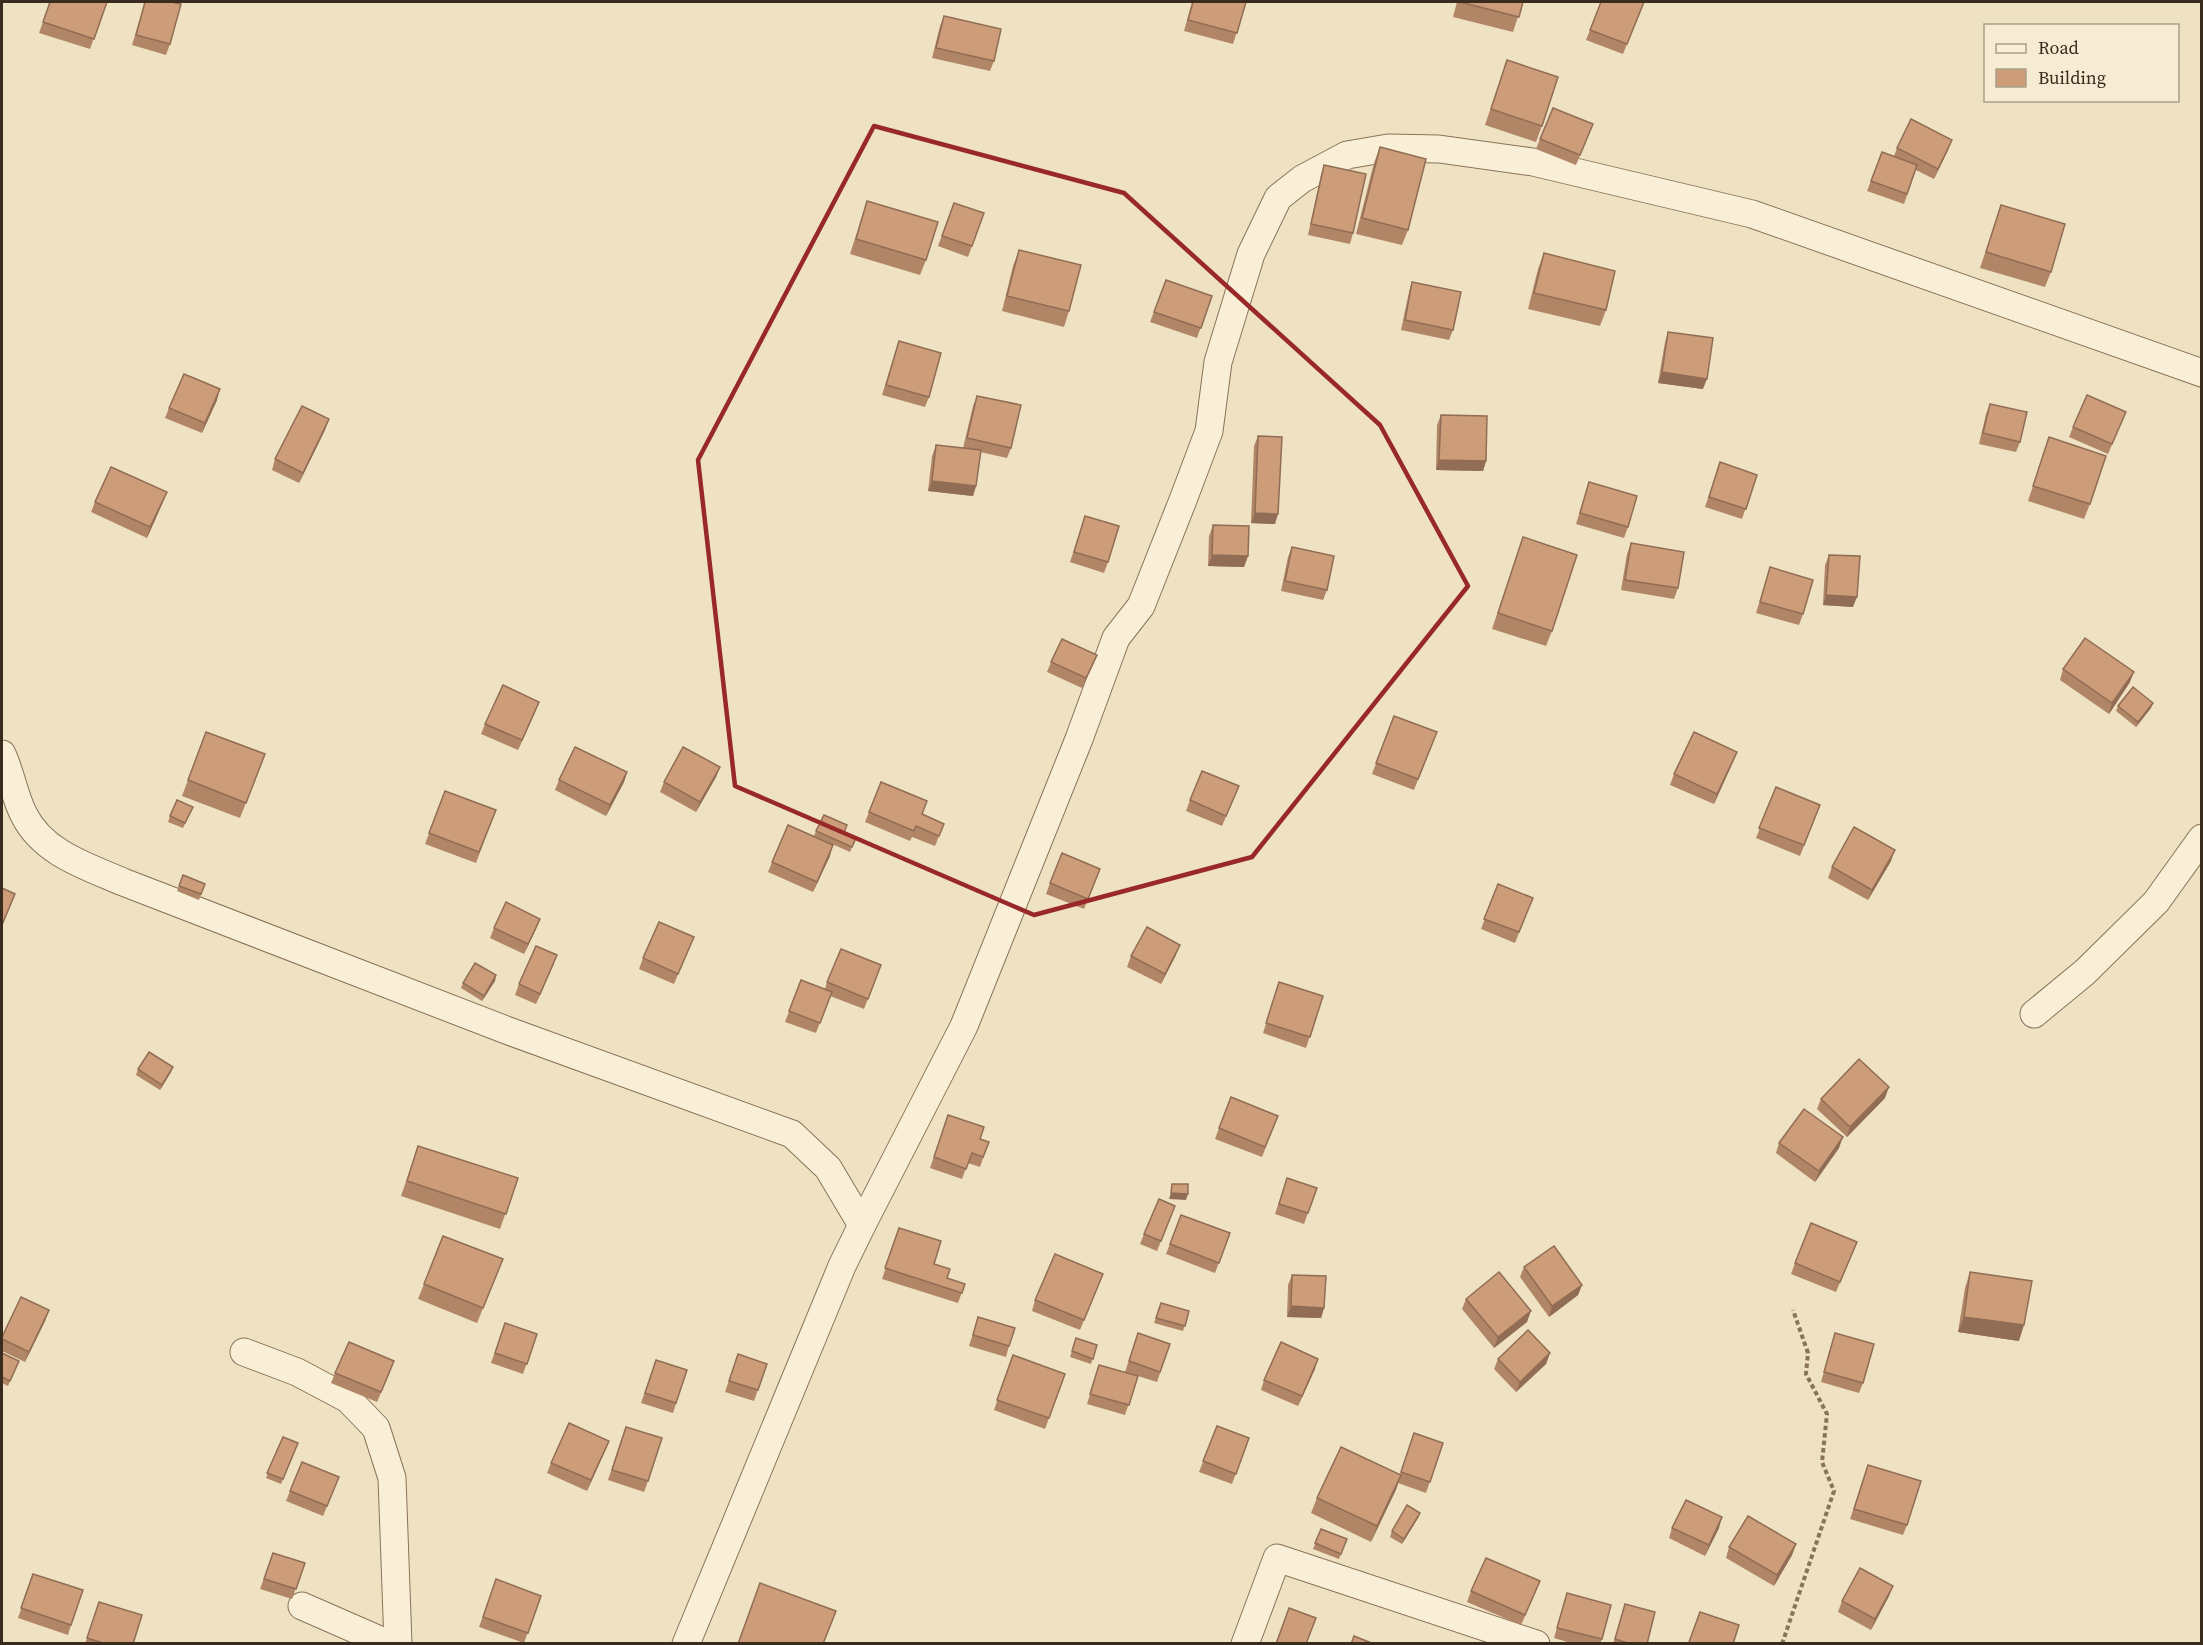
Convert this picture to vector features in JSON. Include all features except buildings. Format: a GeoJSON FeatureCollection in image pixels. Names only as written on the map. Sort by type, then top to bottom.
{"type":"FeatureCollection","features":[{"type":"Feature","properties":{"kind":"street"},"geometry":{"type":"LineString","coordinates":[[686,1644],[842,1266],[964,1026],[1071,761],[1116,638],[1140,606],[1209,431],[1218,362],[1251,254],[1278,198],[1302,179],[1347,155],[1388,148],[1438,149],[1533,162],[1752,214],[1935,276],[2202,373]]}},
{"type":"Feature","properties":{"kind":"street"},"geometry":{"type":"LineString","coordinates":[[2,754],[12,775],[23,814],[39,838],[69,858],[123,882],[506,1030],[792,1134],[828,1168],[862,1225]]}},
{"type":"Feature","properties":{"kind":"street"},"geometry":{"type":"LineString","coordinates":[[2034,1014],[2085,972],[2156,902],[2202,838]]}},
{"type":"Feature","properties":{"kind":"street"},"geometry":{"type":"LineString","coordinates":[[244,1352],[297,1372],[348,1399],[376,1428],[392,1478],[398,1644]]}},
{"type":"Feature","properties":{"kind":"street"},"geometry":{"type":"LineString","coordinates":[[1245,1644],[1277,1558],[1536,1644]]}},
{"type":"Feature","properties":{"kind":"street"},"geometry":{"type":"LineString","coordinates":[[302,1606],[389,1644]]}},
{"type":"Feature","properties":{"kind":"path"},"geometry":{"type":"LineString","coordinates":[[1782,1644],[1834,1491],[1822,1462],[1827,1414],[1806,1374],[1808,1353],[1793,1310]]}},
{"type":"Feature","properties":{"kind":"highlighted area"},"geometry":{"type":"Polygon","coordinates":[[[874,126],[1124,193],[1380,425],[1468,586],[1252,857],[1034,915],[735,786],[698,460],[874,126]]]}}]}
